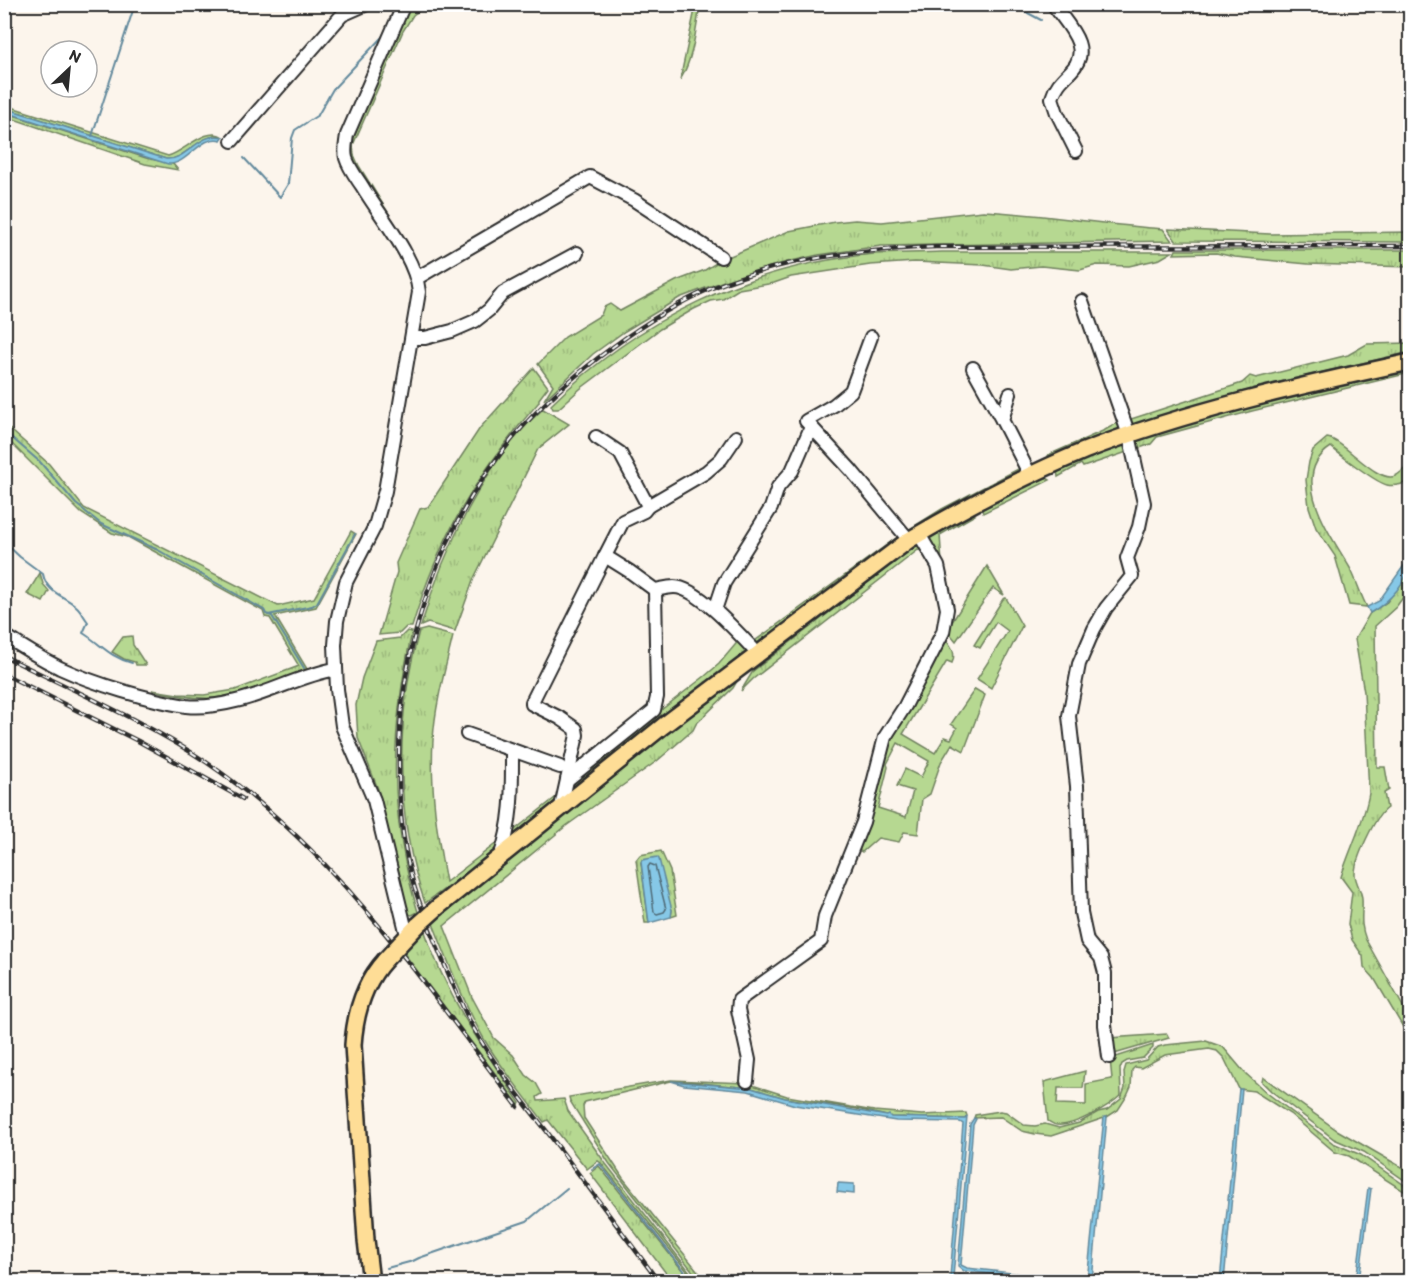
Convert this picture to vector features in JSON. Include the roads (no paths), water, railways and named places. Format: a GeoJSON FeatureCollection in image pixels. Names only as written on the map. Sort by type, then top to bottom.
{"type":"FeatureCollection","features":[{"type":"Feature","properties":{"kind":"main road"},"geometry":{"type":"LineString","coordinates":[[371,1281],[366,1240],[353,1045],[355,1023],[372,978],[408,934],[438,907],[561,807],[758,654],[914,537],[1030,475],[1130,435],[1250,399],[1410,362]]}},
{"type":"Feature","properties":{"kind":"street"},"geometry":{"type":"LineString","coordinates":[[232,141],[342,15],[367,4]]}},
{"type":"Feature","properties":{"kind":"street"},"geometry":{"type":"LineString","coordinates":[[404,4],[347,135],[345,156],[417,278],[419,292],[380,512],[355,563],[341,601],[337,621],[336,669],[342,726],[374,800],[408,934]]}},
{"type":"Feature","properties":{"kind":"street"},"geometry":{"type":"LineString","coordinates":[[1053,4],[1078,39],[1081,48],[1073,69],[1059,81],[1052,98],[1076,151]]}},
{"type":"Feature","properties":{"kind":"street"},"geometry":{"type":"LineString","coordinates":[[417,278],[591,177],[634,200],[722,257]]}},
{"type":"Feature","properties":{"kind":"street"},"geometry":{"type":"LineString","coordinates":[[412,338],[425,338],[475,321],[489,310],[503,293],[577,252]]}},
{"type":"Feature","properties":{"kind":"street"},"geometry":{"type":"LineString","coordinates":[[1082,301],[1130,435],[1144,503],[1139,527],[1127,558],[1132,576],[1106,608],[1094,629],[1079,664],[1069,716],[1077,786],[1081,913],[1087,941],[1101,958],[1105,974],[1105,1025],[1109,1057]]}},
{"type":"Feature","properties":{"kind":"street"},"geometry":{"type":"LineString","coordinates":[[747,1081],[749,1060],[738,1010],[740,999],[821,941],[825,916],[863,822],[885,737],[905,706],[943,632],[947,609],[938,566],[806,421],[834,405],[851,391],[871,337]]}},
{"type":"Feature","properties":{"kind":"street"},"geometry":{"type":"LineString","coordinates":[[973,368],[1030,475]]}},
{"type":"Feature","properties":{"kind":"street"},"geometry":{"type":"LineString","coordinates":[[1002,420],[1010,394]]}},
{"type":"Feature","properties":{"kind":"street"},"geometry":{"type":"LineString","coordinates":[[715,610],[724,583],[771,508],[778,487],[792,471],[811,427]]}},
{"type":"Feature","properties":{"kind":"street"},"geometry":{"type":"LineString","coordinates":[[596,437],[620,453],[648,506]]}},
{"type":"Feature","properties":{"kind":"street"},"geometry":{"type":"LineString","coordinates":[[561,807],[577,735],[576,729],[532,702],[624,521],[706,472],[721,459],[736,437]]}},
{"type":"Feature","properties":{"kind":"street"},"geometry":{"type":"LineString","coordinates":[[605,556],[655,590],[676,587],[691,594],[715,610],[758,654]]}},
{"type":"Feature","properties":{"kind":"street"},"geometry":{"type":"LineString","coordinates":[[567,780],[654,710],[657,697],[655,590]]}},
{"type":"Feature","properties":{"kind":"street"},"geometry":{"type":"LineString","coordinates":[[4,635],[59,667],[88,680],[187,706],[219,705],[238,701],[284,687],[308,675],[336,669]]}},
{"type":"Feature","properties":{"kind":"street"},"geometry":{"type":"LineString","coordinates":[[467,734],[560,767]]}},
{"type":"Feature","properties":{"kind":"street"},"geometry":{"type":"LineString","coordinates":[[500,857],[509,828],[512,806],[512,750]]}},
{"type":"Feature","properties":{"kind":"water"},"geometry":{"type":"Polygon","coordinates":[[[5,108],[166,159],[180,156],[207,138],[223,137],[221,140],[207,141],[182,160],[168,164],[5,112],[5,108]]]}},
{"type":"Feature","properties":{"kind":"water"},"geometry":{"type":"Polygon","coordinates":[[[1410,557],[1407,574],[1398,589],[1370,613],[1367,607],[1379,601],[1410,557]]]}},
{"type":"Feature","properties":{"kind":"water"},"geometry":{"type":"Polygon","coordinates":[[[657,857],[672,910],[671,917],[649,923],[641,862],[657,857]]]}},
{"type":"Feature","properties":{"kind":"water"},"geometry":{"type":"Polygon","coordinates":[[[671,1081],[751,1088],[785,1098],[891,1117],[965,1119],[967,1116],[953,1277],[950,1277],[963,1124],[960,1122],[896,1121],[795,1105],[748,1091],[684,1085],[671,1081]]]}},
{"type":"Feature","properties":{"kind":"water"},"geometry":{"type":"Polygon","coordinates":[[[1239,1089],[1242,1089],[1224,1281],[1220,1281],[1239,1089]]]}},
{"type":"Feature","properties":{"kind":"water"},"geometry":{"type":"Polygon","coordinates":[[[1104,1117],[1107,1117],[1092,1281],[1087,1281],[1104,1117]]]}},
{"type":"Feature","properties":{"kind":"water"},"geometry":{"type":"Polygon","coordinates":[[[974,1118],[976,1119],[973,1125],[961,1265],[967,1268],[1085,1281],[1058,1281],[964,1271],[958,1266],[970,1124],[974,1118]]]}},
{"type":"Feature","properties":{"kind":"water"},"geometry":{"type":"Polygon","coordinates":[[[838,1183],[854,1184],[854,1194],[837,1192],[838,1183]]]}},
{"type":"Feature","properties":{"kind":"water"},"geometry":{"type":"Polygon","coordinates":[[[1368,1188],[1371,1189],[1359,1281],[1356,1281],[1368,1188]]]}},
{"type":"Feature","properties":{"kind":"water"},"geometry":{"type":"Polygon","coordinates":[[[958,1275],[1019,1281],[958,1278],[958,1275]]]}},
{"type":"Feature","properties":{"kind":"waterway"},"geometry":{"type":"LineString","coordinates":[[92,136],[135,4]]}},
{"type":"Feature","properties":{"kind":"waterway"},"geometry":{"type":"LineString","coordinates":[[412,11],[422,4]]}},
{"type":"Feature","properties":{"kind":"waterway"},"geometry":{"type":"LineString","coordinates":[[1011,4],[1041,20]]}},
{"type":"Feature","properties":{"kind":"waterway"},"geometry":{"type":"LineString","coordinates":[[244,158],[280,197],[288,184],[292,138],[295,130],[318,115],[333,89],[382,37],[390,22]]}},
{"type":"Feature","properties":{"kind":"waterway"},"geometry":{"type":"LineString","coordinates":[[4,431],[40,462],[76,504],[101,524],[158,550],[272,616],[304,668]]}},
{"type":"Feature","properties":{"kind":"waterway"},"geometry":{"type":"LineString","coordinates":[[268,615],[317,603],[355,534]]}},
{"type":"Feature","properties":{"kind":"waterway"},"geometry":{"type":"LineString","coordinates":[[4,542],[43,574],[48,585],[56,593],[79,609],[88,622],[83,633],[111,654],[132,663]]}},
{"type":"Feature","properties":{"kind":"waterway"},"geometry":{"type":"LineString","coordinates":[[592,1169],[600,1164],[693,1282]]}},
{"type":"Feature","properties":{"kind":"waterway"},"geometry":{"type":"LineString","coordinates":[[387,1268],[527,1221],[567,1188]]}},
{"type":"Feature","properties":{"kind":"railway"},"geometry":{"type":"LineString","coordinates":[[659,1282],[511,1085],[474,1029],[429,927],[407,860],[399,769],[400,725],[405,681],[414,637],[443,551],[486,473],[513,438],[548,401],[614,346],[686,300],[766,269],[850,253],[936,247],[1410,246]]}},
{"type":"Feature","properties":{"kind":"railway"},"geometry":{"type":"LineString","coordinates":[[4,656],[107,706],[183,747],[253,797],[296,836],[376,922],[518,1107]]}},
{"type":"Feature","properties":{"kind":"railway"},"geometry":{"type":"LineString","coordinates":[[4,674],[138,741],[243,799]]}}]}
